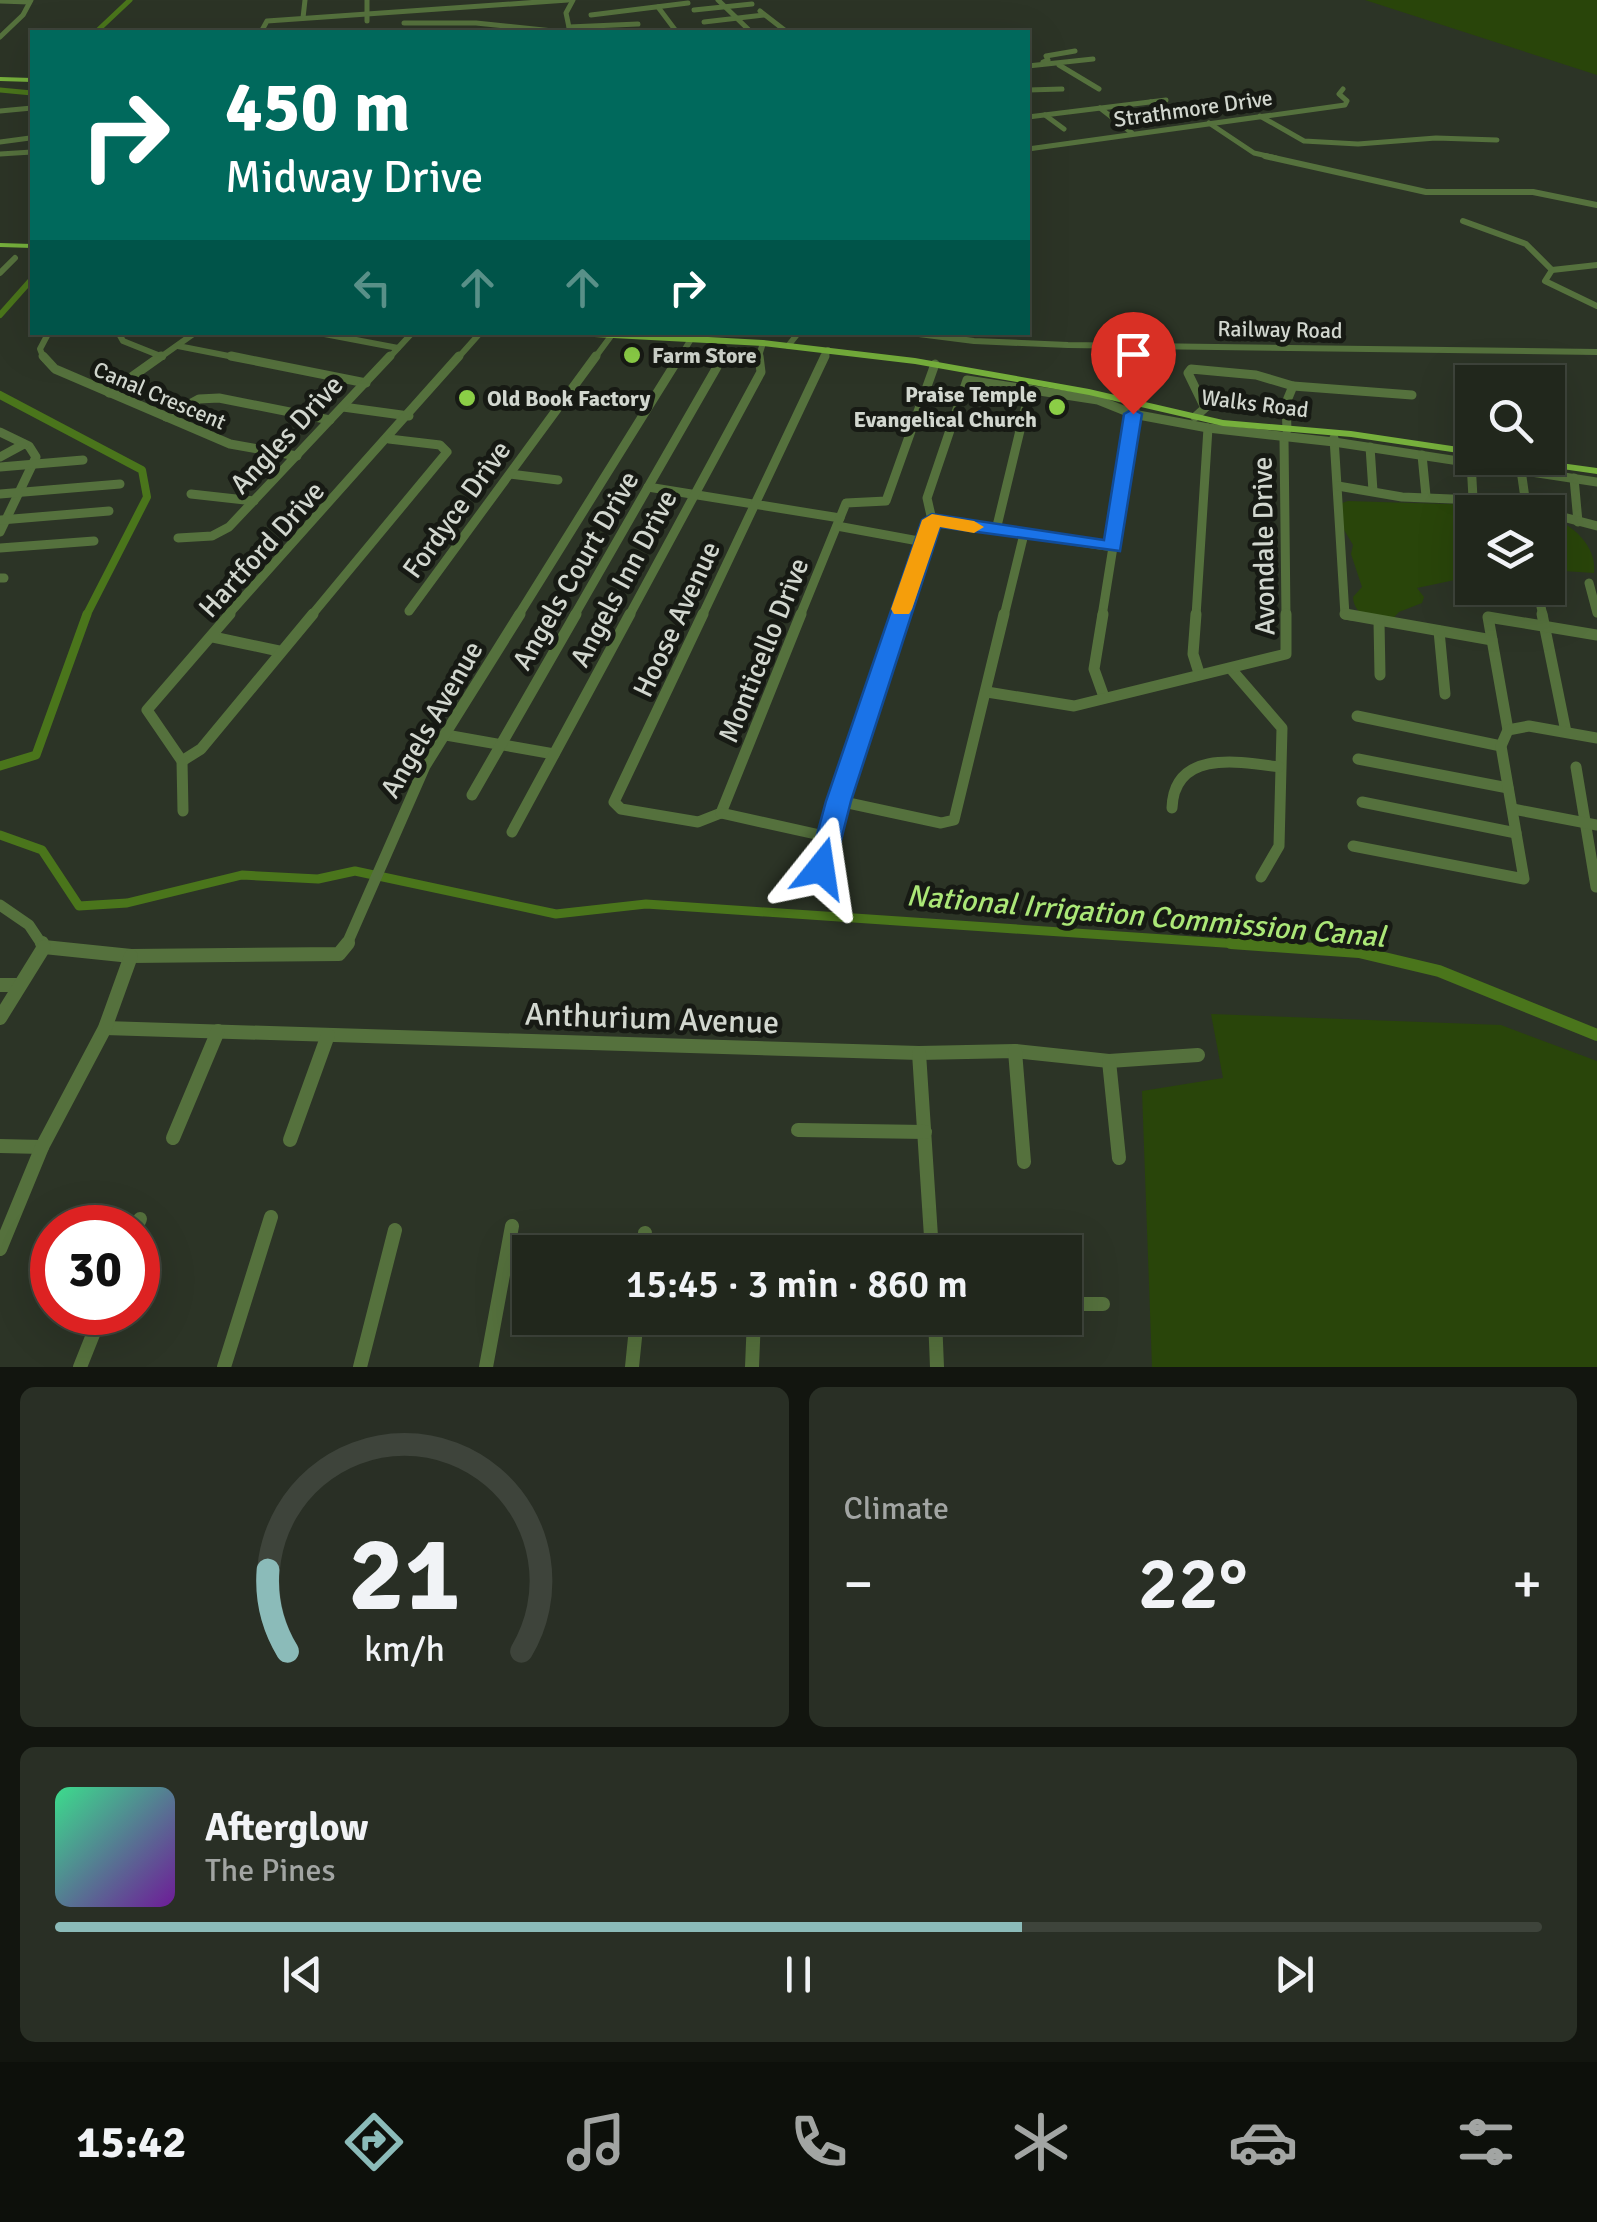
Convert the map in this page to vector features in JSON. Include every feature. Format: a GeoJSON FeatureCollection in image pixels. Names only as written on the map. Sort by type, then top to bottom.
{"type":"FeatureCollection","features":[{"type":"Feature","properties":{"kind":"main road"},"geometry":{"type":"LineString","coordinates":[[0,80],[30,80]]}},
{"type":"Feature","properties":{"kind":"main road"},"geometry":{"type":"LineString","coordinates":[[0,245],[30,246]]}},
{"type":"Feature","properties":{"kind":"main road","name":"Walks Road"},"geometry":{"type":"LineString","coordinates":[[600,335],[762,343],[935,364],[1286,434],[1455,453]]}},
{"type":"Feature","properties":{"kind":"main road"},"geometry":{"type":"LineString","coordinates":[[1565,466],[1597,471]]}},
{"type":"Feature","properties":{"kind":"street"},"geometry":{"type":"LineString","coordinates":[[303,18],[305,0]]}},
{"type":"Feature","properties":{"kind":"street"},"geometry":{"type":"LineString","coordinates":[[367,0],[367,17]]}},
{"type":"Feature","properties":{"kind":"street"},"geometry":{"type":"LineString","coordinates":[[472,0],[490,5]]}},
{"type":"Feature","properties":{"kind":"street"},"geometry":{"type":"LineString","coordinates":[[261,30],[267,21],[570,0],[566,14],[568,30]]}},
{"type":"Feature","properties":{"kind":"street"},"geometry":{"type":"LineString","coordinates":[[718,0],[748,30]]}},
{"type":"Feature","properties":{"kind":"street"},"geometry":{"type":"LineString","coordinates":[[0,1],[30,1],[23,14],[0,36]]}},
{"type":"Feature","properties":{"kind":"street"},"geometry":{"type":"LineString","coordinates":[[608,2],[614,12]]}},
{"type":"Feature","properties":{"kind":"street"},"geometry":{"type":"LineString","coordinates":[[590,15],[686,2],[710,30]]}},
{"type":"Feature","properties":{"kind":"street"},"geometry":{"type":"LineString","coordinates":[[694,10],[750,2],[784,30]]}},
{"type":"Feature","properties":{"kind":"street"},"geometry":{"type":"LineString","coordinates":[[658,7],[675,30]]}},
{"type":"Feature","properties":{"kind":"street"},"geometry":{"type":"LineString","coordinates":[[704,22],[764,15]]}},
{"type":"Feature","properties":{"kind":"street"},"geometry":{"type":"LineString","coordinates":[[404,23],[555,30]]}},
{"type":"Feature","properties":{"kind":"street"},"geometry":{"type":"LineString","coordinates":[[578,30],[638,24]]}},
{"type":"Feature","properties":{"kind":"street"},"geometry":{"type":"LineString","coordinates":[[1030,64],[1075,51]]}},
{"type":"Feature","properties":{"kind":"street"},"geometry":{"type":"LineString","coordinates":[[1030,65],[1094,59]]}},
{"type":"Feature","properties":{"kind":"street"},"geometry":{"type":"LineString","coordinates":[[1048,64],[1066,67],[1099,89]]}},
{"type":"Feature","properties":{"kind":"street"},"geometry":{"type":"LineString","coordinates":[[1030,90],[1062,89]]}},
{"type":"Feature","properties":{"kind":"street","name":"Strathmore Drive"},"geometry":{"type":"LineString","coordinates":[[1030,149],[1346,106],[1347,101],[1338,90]]}},
{"type":"Feature","properties":{"kind":"street"},"geometry":{"type":"LineString","coordinates":[[1030,116],[1166,100]]}},
{"type":"Feature","properties":{"kind":"street"},"geometry":{"type":"LineString","coordinates":[[1151,102],[1171,114]]}},
{"type":"Feature","properties":{"kind":"street"},"geometry":{"type":"LineString","coordinates":[[0,110],[30,108]]}},
{"type":"Feature","properties":{"kind":"street"},"geometry":{"type":"LineString","coordinates":[[1100,108],[1132,133]]}},
{"type":"Feature","properties":{"kind":"street"},"geometry":{"type":"LineString","coordinates":[[1044,114],[1064,129]]}},
{"type":"Feature","properties":{"kind":"street"},"geometry":{"type":"LineString","coordinates":[[1259,116],[1304,141],[1358,144],[1436,138],[1497,140]]}},
{"type":"Feature","properties":{"kind":"street"},"geometry":{"type":"LineString","coordinates":[[1209,123],[1261,155],[1426,192],[1532,192],[1597,205]]}},
{"type":"Feature","properties":{"kind":"street"},"geometry":{"type":"LineString","coordinates":[[0,142],[30,138]]}},
{"type":"Feature","properties":{"kind":"street"},"geometry":{"type":"LineString","coordinates":[[0,154],[30,152]]}},
{"type":"Feature","properties":{"kind":"street"},"geometry":{"type":"LineString","coordinates":[[1463,220],[1523,243],[1549,263],[1552,270]]}},
{"type":"Feature","properties":{"kind":"street"},"geometry":{"type":"LineString","coordinates":[[0,273],[15,258]]}},
{"type":"Feature","properties":{"kind":"street"},"geometry":{"type":"LineString","coordinates":[[1597,265],[1552,270],[1545,280],[1597,306]]}},
{"type":"Feature","properties":{"kind":"street","name":"Canal Crescent"},"geometry":{"type":"LineString","coordinates":[[47,335],[40,349],[45,362],[230,444],[296,456]]}},
{"type":"Feature","properties":{"kind":"street"},"geometry":{"type":"LineString","coordinates":[[120,335],[123,341],[163,357]]}},
{"type":"Feature","properties":{"kind":"street"},"geometry":{"type":"LineString","coordinates":[[109,393],[192,335]]}},
{"type":"Feature","properties":{"kind":"street"},"geometry":{"type":"LineString","coordinates":[[330,335],[398,348]]}},
{"type":"Feature","properties":{"kind":"street","name":"Angles Drive"},"geometry":{"type":"LineString","coordinates":[[178,538],[201,538],[221,532],[410,335]]}},
{"type":"Feature","properties":{"kind":"street","name":"Hartford Drive"},"geometry":{"type":"LineString","coordinates":[[182,761],[148,710],[478,335]]}},
{"type":"Feature","properties":{"kind":"street"},"geometry":{"type":"LineString","coordinates":[[788,346],[797,335]]}},
{"type":"Feature","properties":{"kind":"street","name":"Railway Road"},"geometry":{"type":"LineString","coordinates":[[927,335],[974,341],[1086,345],[1597,352]]}},
{"type":"Feature","properties":{"kind":"street","name":"Fordyce Drive"},"geometry":{"type":"LineString","coordinates":[[409,612],[611,336]]}},
{"type":"Feature","properties":{"kind":"street","name":"Angels Avenue"},"geometry":{"type":"LineString","coordinates":[[131,956],[339,954],[348,944],[425,766],[691,339]]}},
{"type":"Feature","properties":{"kind":"street","name":"Angels Inn Drive"},"geometry":{"type":"LineString","coordinates":[[512,832],[761,372],[758,359],[762,343]]}},
{"type":"Feature","properties":{"kind":"street"},"geometry":{"type":"LineString","coordinates":[[178,346],[366,382]]}},
{"type":"Feature","properties":{"kind":"street","name":"Hoose Avenue"},"geometry":{"type":"LineString","coordinates":[[721,813],[698,822],[622,809],[615,807],[614,802],[828,350]]}},
{"type":"Feature","properties":{"kind":"street","name":"Monticello Drive"},"geometry":{"type":"LineString","coordinates":[[721,813],[846,503],[886,501],[935,364]]}},
{"type":"Feature","properties":{"kind":"street","name":"Angels Court Drive"},"geometry":{"type":"LineString","coordinates":[[472,796],[717,367]]}},
{"type":"Feature","properties":{"kind":"street"},"geometry":{"type":"LineString","coordinates":[[1195,417],[1205,408],[1188,372],[1191,369],[1256,375],[1293,386],[1412,395]]}},
{"type":"Feature","properties":{"kind":"street"},"geometry":{"type":"LineString","coordinates":[[821,868],[839,801],[932,520],[926,498],[968,380],[1000,380],[1030,390],[1098,400],[1133,414],[1208,428],[1286,434]]}},
{"type":"Feature","properties":{"kind":"street","name":"Avondale Drive"},"geometry":{"type":"LineString","coordinates":[[1231,669],[1286,654],[1286,403],[1293,386]]}},
{"type":"Feature","properties":{"kind":"street"},"geometry":{"type":"LineString","coordinates":[[996,530],[1030,390]]}},
{"type":"Feature","properties":{"kind":"street"},"geometry":{"type":"LineString","coordinates":[[166,417],[199,400],[219,398],[330,420]]}},
{"type":"Feature","properties":{"kind":"street"},"geometry":{"type":"LineString","coordinates":[[1104,698],[1094,670],[1138,402]]}},
{"type":"Feature","properties":{"kind":"street"},"geometry":{"type":"LineString","coordinates":[[343,406],[408,416]]}},
{"type":"Feature","properties":{"kind":"street"},"geometry":{"type":"LineString","coordinates":[[1199,673],[1192,654],[1208,428]]}},
{"type":"Feature","properties":{"kind":"street"},"geometry":{"type":"LineString","coordinates":[[0,432],[35,451],[0,532]]}},
{"type":"Feature","properties":{"kind":"street"},"geometry":{"type":"LineString","coordinates":[[1455,455],[1370,447],[1334,437],[1345,615],[1492,640]]}},
{"type":"Feature","properties":{"kind":"street"},"geometry":{"type":"LineString","coordinates":[[183,812],[182,761],[202,749],[279,650],[447,452],[440,444],[389,438]]}},
{"type":"Feature","properties":{"kind":"street"},"geometry":{"type":"LineString","coordinates":[[0,458],[24,444]]}},
{"type":"Feature","properties":{"kind":"street"},"geometry":{"type":"LineString","coordinates":[[1370,447],[1373,491]]}},
{"type":"Feature","properties":{"kind":"street"},"geometry":{"type":"LineString","coordinates":[[1422,454],[1426,496]]}},
{"type":"Feature","properties":{"kind":"street"},"geometry":{"type":"LineString","coordinates":[[0,467],[83,460]]}},
{"type":"Feature","properties":{"kind":"street"},"geometry":{"type":"LineString","coordinates":[[510,474],[558,480]]}},
{"type":"Feature","properties":{"kind":"street"},"geometry":{"type":"LineString","coordinates":[[1554,475],[1597,482]]}},
{"type":"Feature","properties":{"kind":"street"},"geometry":{"type":"LineString","coordinates":[[1574,478],[1578,522]]}},
{"type":"Feature","properties":{"kind":"street"},"geometry":{"type":"LineString","coordinates":[[0,494],[120,484]]}},
{"type":"Feature","properties":{"kind":"street"},"geometry":{"type":"LineString","coordinates":[[1338,486],[1455,497]]}},
{"type":"Feature","properties":{"kind":"street"},"geometry":{"type":"LineString","coordinates":[[648,487],[755,504],[924,542]]}},
{"type":"Feature","properties":{"kind":"street"},"geometry":{"type":"LineString","coordinates":[[190,494],[254,501]]}},
{"type":"Feature","properties":{"kind":"street"},"geometry":{"type":"LineString","coordinates":[[3,520],[109,511]]}},
{"type":"Feature","properties":{"kind":"street"},"geometry":{"type":"LineString","coordinates":[[1565,518],[1597,526]]}},
{"type":"Feature","properties":{"kind":"street"},"geometry":{"type":"LineString","coordinates":[[932,520],[1113,547]]}},
{"type":"Feature","properties":{"kind":"street"},"geometry":{"type":"LineString","coordinates":[[839,801],[941,824],[954,820],[1024,534]]}},
{"type":"Feature","properties":{"kind":"street"},"geometry":{"type":"LineString","coordinates":[[0,548],[94,542]]}},
{"type":"Feature","properties":{"kind":"street"},"geometry":{"type":"LineString","coordinates":[[1590,583],[1597,613]]}},
{"type":"Feature","properties":{"kind":"street"},"geometry":{"type":"LineString","coordinates":[[1541,605],[1566,732]]}},
{"type":"Feature","properties":{"kind":"street"},"geometry":{"type":"LineString","coordinates":[[1353,846],[1524,879],[1501,746],[1508,730],[1488,617],[1597,635]]}},
{"type":"Feature","properties":{"kind":"street"},"geometry":{"type":"LineString","coordinates":[[1379,621],[1380,674]]}},
{"type":"Feature","properties":{"kind":"street"},"geometry":{"type":"LineString","coordinates":[[1440,631],[1445,694]]}},
{"type":"Feature","properties":{"kind":"street"},"geometry":{"type":"LineString","coordinates":[[213,637],[279,650]]}},
{"type":"Feature","properties":{"kind":"street"},"geometry":{"type":"LineString","coordinates":[[987,692],[1066,706],[1199,673],[1231,669],[1282,728],[1280,846],[1261,877]]}},
{"type":"Feature","properties":{"kind":"street"},"geometry":{"type":"LineString","coordinates":[[1357,716],[1501,746]]}},
{"type":"Feature","properties":{"kind":"street"},"geometry":{"type":"LineString","coordinates":[[1508,730],[1529,726],[1597,738]]}},
{"type":"Feature","properties":{"kind":"street"},"geometry":{"type":"LineString","coordinates":[[446,736],[554,754]]}},
{"type":"Feature","properties":{"kind":"street"},"geometry":{"type":"LineString","coordinates":[[1358,758],[1508,788]]}},
{"type":"Feature","properties":{"kind":"street"},"geometry":{"type":"LineString","coordinates":[[1172,808],[1170,796],[1175,784],[1199,766],[1220,760],[1279,767]]}},
{"type":"Feature","properties":{"kind":"street"},"geometry":{"type":"LineString","coordinates":[[1576,768],[1591,824],[1596,886]]}},
{"type":"Feature","properties":{"kind":"street"},"geometry":{"type":"LineString","coordinates":[[1362,802],[1516,832]]}},
{"type":"Feature","properties":{"kind":"street"},"geometry":{"type":"LineString","coordinates":[[1514,810],[1591,824]]}},
{"type":"Feature","properties":{"kind":"street"},"geometry":{"type":"LineString","coordinates":[[721,813],[829,837]]}},
{"type":"Feature","properties":{"kind":"street"},"geometry":{"type":"LineString","coordinates":[[0,905],[29,925],[44,946],[131,956],[104,1028],[42,1148],[0,1249]]}},
{"type":"Feature","properties":{"kind":"street"},"geometry":{"type":"LineString","coordinates":[[0,1018],[44,946]]}},
{"type":"Feature","properties":{"kind":"street"},"geometry":{"type":"LineString","coordinates":[[0,985],[19,986]]}},
{"type":"Feature","properties":{"kind":"street","name":"Anthurium Avenue"},"geometry":{"type":"LineString","coordinates":[[104,1028],[919,1053],[1015,1051],[1108,1062],[1198,1055]]}},
{"type":"Feature","properties":{"kind":"street"},"geometry":{"type":"LineString","coordinates":[[173,1138],[218,1031]]}},
{"type":"Feature","properties":{"kind":"street"},"geometry":{"type":"LineString","coordinates":[[290,1140],[328,1035]]}},
{"type":"Feature","properties":{"kind":"street"},"geometry":{"type":"LineString","coordinates":[[1015,1051],[1024,1162]]}},
{"type":"Feature","properties":{"kind":"street"},"geometry":{"type":"LineString","coordinates":[[919,1053],[931,1235]]}},
{"type":"Feature","properties":{"kind":"street"},"geometry":{"type":"LineString","coordinates":[[1108,1062],[1120,1158]]}},
{"type":"Feature","properties":{"kind":"street"},"geometry":{"type":"LineString","coordinates":[[798,1130],[925,1132]]}},
{"type":"Feature","properties":{"kind":"street"},"geometry":{"type":"LineString","coordinates":[[0,1146],[42,1148]]}},
{"type":"Feature","properties":{"kind":"street"},"geometry":{"type":"LineString","coordinates":[[224,1367],[272,1217]]}},
{"type":"Feature","properties":{"kind":"street"},"geometry":{"type":"LineString","coordinates":[[486,1367],[512,1226]]}},
{"type":"Feature","properties":{"kind":"street"},"geometry":{"type":"LineString","coordinates":[[360,1367],[395,1230]]}},
{"type":"Feature","properties":{"kind":"street"},"geometry":{"type":"LineString","coordinates":[[1082,1304],[1103,1304]]}},
{"type":"Feature","properties":{"kind":"street"},"geometry":{"type":"LineString","coordinates":[[80,1367],[93,1335]]}},
{"type":"Feature","properties":{"kind":"street"},"geometry":{"type":"LineString","coordinates":[[632,1367],[635,1335]]}},
{"type":"Feature","properties":{"kind":"street"},"geometry":{"type":"LineString","coordinates":[[752,1367],[753,1335]]}},
{"type":"Feature","properties":{"kind":"street"},"geometry":{"type":"LineString","coordinates":[[936,1335],[937,1367]]}},
{"type":"Feature","properties":{"kind":"green space"},"geometry":{"type":"Polygon","coordinates":[[[1365,0],[1597,0],[1597,75],[1365,0]]]}},
{"type":"Feature","properties":{"kind":"green space"},"geometry":{"type":"Polygon","coordinates":[[[1348,501],[1455,504],[1455,580],[1417,588],[1424,597],[1422,603],[1399,612],[1388,624],[1365,616],[1354,603],[1353,597],[1362,587],[1339,504],[1348,501]]]}},
{"type":"Feature","properties":{"kind":"green space"},"geometry":{"type":"Polygon","coordinates":[[[1565,524],[1587,545],[1594,573],[1565,571],[1565,524]]]}},
{"type":"Feature","properties":{"kind":"green space"},"geometry":{"type":"Polygon","coordinates":[[[1211,1014],[1501,1025],[1597,1061],[1597,1367],[1152,1367],[1142,1091],[1223,1078],[1211,1014]]]}},
{"type":"Feature","properties":{"kind":"waterway"},"geometry":{"type":"LineString","coordinates":[[98,30],[130,0]]}},
{"type":"Feature","properties":{"kind":"waterway","name":"National Irrigation Commission Canal"},"geometry":{"type":"LineString","coordinates":[[0,90],[30,93]]}},
{"type":"Feature","properties":{"kind":"waterway","name":"National Irrigation Commission Canal"},"geometry":{"type":"LineString","coordinates":[[0,315],[30,281]]}},
{"type":"Feature","properties":{"kind":"waterway","name":"National Irrigation Commission Canal"},"geometry":{"type":"LineString","coordinates":[[0,395],[142,470],[147,497],[87,614]]}},
{"type":"Feature","properties":{"kind":"waterway","name":"National Irrigation Commission Canal"},"geometry":{"type":"LineString","coordinates":[[0,766],[36,755],[87,614]]}},
{"type":"Feature","properties":{"kind":"waterway","name":"National Irrigation Commission Canal"},"geometry":{"type":"LineString","coordinates":[[0,835],[42,850],[79,906],[127,903],[242,875],[318,879],[355,871],[556,914],[646,904],[1268,946]]}},
{"type":"Feature","properties":{"kind":"waterway","name":"National Irrigation Commission Canal"},"geometry":{"type":"LineString","coordinates":[[1231,943],[1359,952],[1439,971],[1597,1035]]}},
{"type":"Feature","properties":{"kind":"slow traffic"},"geometry":{"type":"LineString","coordinates":[[902,609],[932,520],[974,527]]}},
{"type":"Feature","properties":{"kind":"place","name":"Farm Store"},"geometry":{"type":"Point","coordinates":[632,355]}},
{"type":"Feature","properties":{"kind":"place","name":"Old Book Factory"},"geometry":{"type":"Point","coordinates":[467,398]}},
{"type":"Feature","properties":{"kind":"place","name":"Praise Temple Evangelical Church"},"geometry":{"type":"Point","coordinates":[1057,407]}},
{"type":"Feature","properties":{"kind":"route"},"geometry":{"type":"LineString","coordinates":[[821,868],[839,801],[932,520],[1113,547],[1133,414]]}}]}
